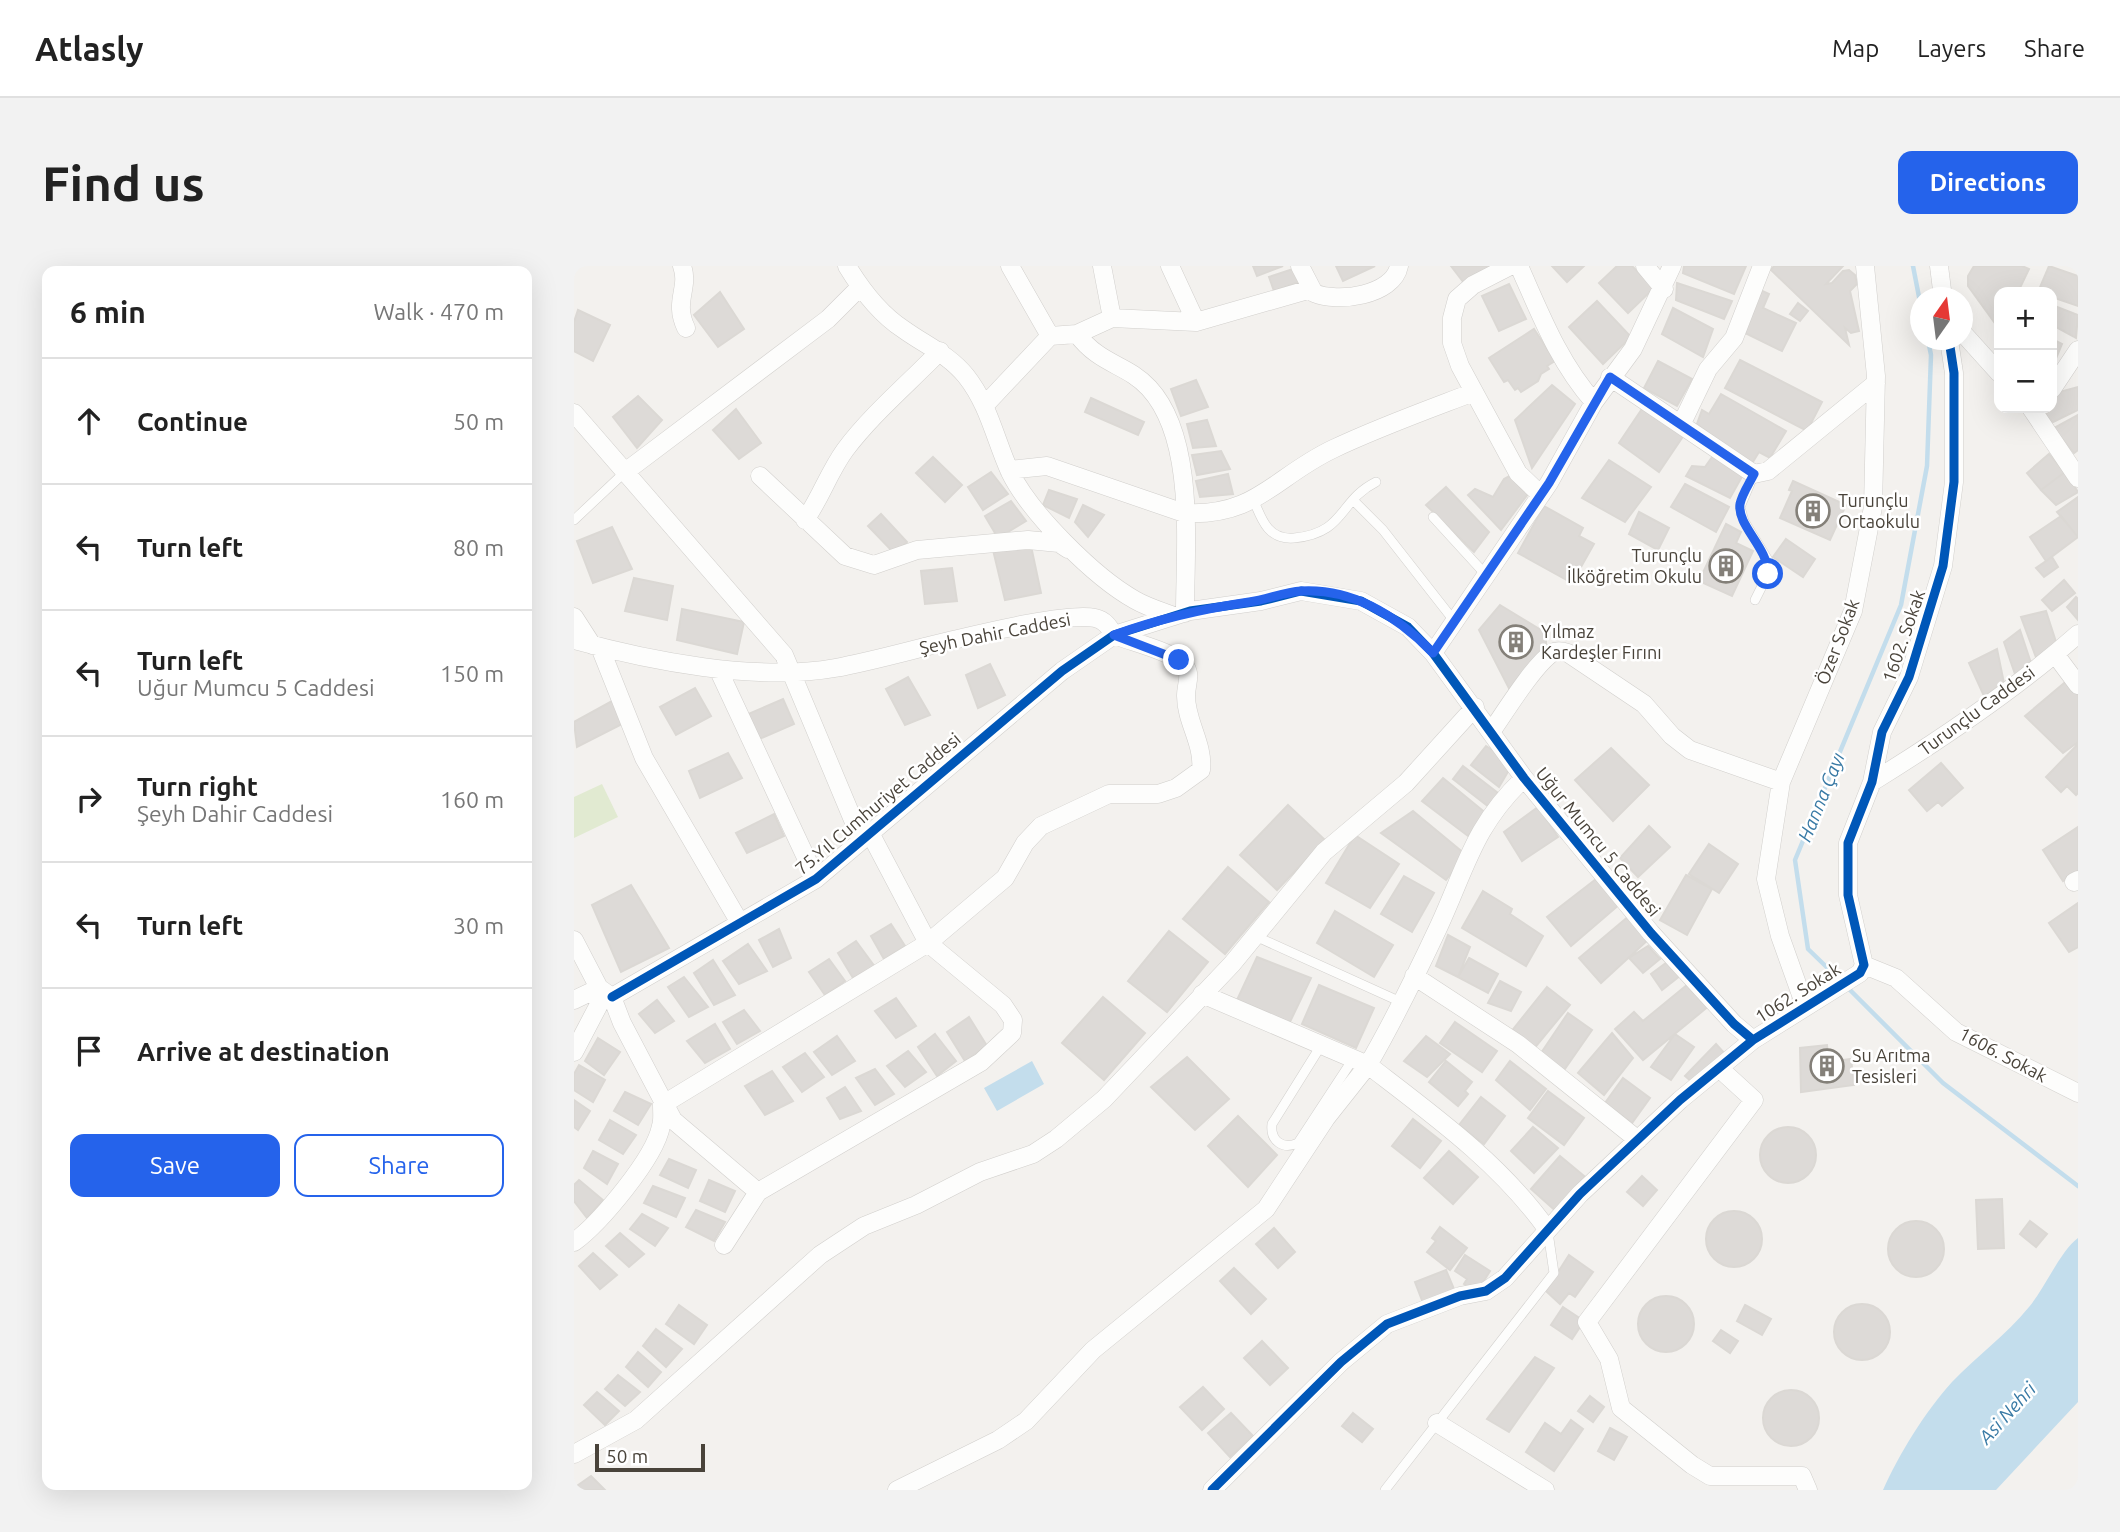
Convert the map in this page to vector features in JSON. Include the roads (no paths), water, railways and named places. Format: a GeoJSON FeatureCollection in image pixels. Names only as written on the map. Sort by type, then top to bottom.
{"type":"FeatureCollection","features":[{"type":"Feature","properties":{"kind":"street"},"geometry":{"type":"LineString","coordinates":[[682,266],[685,279],[679,302],[686,328]]}},
{"type":"Feature","properties":{"kind":"street"},"geometry":{"type":"LineString","coordinates":[[846,266],[860,287],[901,328],[940,351],[966,376],[985,404],[1009,470],[1021,492],[1077,555]]}},
{"type":"Feature","properties":{"kind":"street"},"geometry":{"type":"LineString","coordinates":[[1010,266],[1050,337]]}},
{"type":"Feature","properties":{"kind":"street"},"geometry":{"type":"LineString","coordinates":[[1102,266],[1112,318]]}},
{"type":"Feature","properties":{"kind":"street"},"geometry":{"type":"LineString","coordinates":[[1170,266],[1196,322]]}},
{"type":"Feature","properties":{"kind":"street"},"geometry":{"type":"LineString","coordinates":[[1300,266],[1311,289],[1324,298],[1368,292],[1388,282],[1397,274],[1399,266]]}},
{"type":"Feature","properties":{"kind":"street"},"geometry":{"type":"LineString","coordinates":[[1510,266],[1468,289],[1454,305],[1452,343],[1474,392],[1518,473],[1541,495]]}},
{"type":"Feature","properties":{"kind":"street"},"geometry":{"type":"LineString","coordinates":[[1519,266],[1568,368],[1594,402]]}},
{"type":"Feature","properties":{"kind":"street"},"geometry":{"type":"LineString","coordinates":[[1645,266],[1664,289]]}},
{"type":"Feature","properties":{"kind":"street"},"geometry":{"type":"LineString","coordinates":[[1114,635],[1179,614],[1301,591],[1339,595],[1361,601],[1408,627],[1433,653],[1541,495],[1610,377],[1633,349],[1664,289],[1672,266]]}},
{"type":"Feature","properties":{"kind":"street"},"geometry":{"type":"LineString","coordinates":[[1681,425],[1708,369],[1734,338],[1762,266]]}},
{"type":"Feature","properties":{"kind":"street","name":"Özer Sokak"},"geometry":{"type":"LineString","coordinates":[[1809,1004],[1780,936],[1766,879],[1781,782],[1853,611],[1873,507],[1876,383],[1866,266]]}},
{"type":"Feature","properties":{"kind":"street"},"geometry":{"type":"LineString","coordinates":[[1940,267],[1943,287]]}},
{"type":"Feature","properties":{"kind":"street"},"geometry":{"type":"LineString","coordinates":[[625,472],[828,319],[860,287]]}},
{"type":"Feature","properties":{"kind":"street"},"geometry":{"type":"LineString","coordinates":[[985,404],[1050,337],[1077,334],[1112,318],[1196,322],[1311,289]]}},
{"type":"Feature","properties":{"kind":"street"},"geometry":{"type":"LineString","coordinates":[[1077,334],[1096,356],[1146,385],[1164,405],[1180,464],[1184,513],[1179,614]]}},
{"type":"Feature","properties":{"kind":"street"},"geometry":{"type":"LineString","coordinates":[[1973,344],[1994,367]]}},
{"type":"Feature","properties":{"kind":"street","name":"1602. Sokak"},"geometry":{"type":"LineString","coordinates":[[1862,969],[1849,895],[1848,843],[1872,782],[1882,732],[1909,677],[1943,566],[1954,482],[1954,373],[1951,350]]}},
{"type":"Feature","properties":{"kind":"street"},"geometry":{"type":"LineString","coordinates":[[2057,382],[2078,350]]}},
{"type":"Feature","properties":{"kind":"street"},"geometry":{"type":"LineString","coordinates":[[805,520],[821,495],[827,476],[847,447],[940,351]]}},
{"type":"Feature","properties":{"kind":"street"},"geometry":{"type":"LineString","coordinates":[[1610,377],[1754,474],[1768,471],[1876,383]]}},
{"type":"Feature","properties":{"kind":"street"},"geometry":{"type":"LineString","coordinates":[[1009,470],[1047,466],[1184,513],[1205,514],[1230,510],[1254,501],[1318,456],[1474,392]]}},
{"type":"Feature","properties":{"kind":"street"},"geometry":{"type":"LineString","coordinates":[[574,413],[784,655],[865,835],[928,943],[1003,1005],[1013,1020],[1012,1033],[981,1062],[758,1192],[724,1245]]}},
{"type":"Feature","properties":{"kind":"street"},"geometry":{"type":"LineString","coordinates":[[2037,413],[2078,478]]}},
{"type":"Feature","properties":{"kind":"street"},"geometry":{"type":"LineString","coordinates":[[760,476],[845,556],[874,565],[917,550],[1028,540],[1059,543],[1134,600],[1179,614]]}},
{"type":"Feature","properties":{"kind":"street"},"geometry":{"type":"LineString","coordinates":[[574,617],[596,647],[645,758],[740,923]]}},
{"type":"Feature","properties":{"kind":"street","name":"Şeyh Dahir Caddesi"},"geometry":{"type":"LineString","coordinates":[[574,640],[596,647],[718,669],[790,673],[835,668],[989,631],[1072,618],[1095,618],[1107,623],[1114,635],[1179,660],[1190,676],[1186,696],[1203,757],[1201,770],[1176,788],[1158,794],[1109,794],[1041,826],[1025,843],[1005,878],[928,943]]}},
{"type":"Feature","properties":{"kind":"street","name":"Turunçlu Caddesi"},"geometry":{"type":"LineString","coordinates":[[1872,782],[1926,749],[2078,634]]}},
{"type":"Feature","properties":{"kind":"street","name":"75.Yıl Cumhuriyet Caddesi"},"geometry":{"type":"LineString","coordinates":[[574,1000],[606,993],[740,923],[816,879],[1062,671],[1114,635]]}},
{"type":"Feature","properties":{"kind":"street"},"geometry":{"type":"LineString","coordinates":[[1491,732],[1538,668],[1553,652],[1560,651],[1568,653],[1644,704],[1672,736],[1690,750],[1781,782]]}},
{"type":"Feature","properties":{"kind":"street","name":"Uğur Mumcu 5 Caddesi"},"geometry":{"type":"LineString","coordinates":[[1433,653],[1475,707],[1524,778],[1651,933],[1734,1024],[1753,1040]]}},
{"type":"Feature","properties":{"kind":"street"},"geometry":{"type":"LineString","coordinates":[[2055,654],[2078,685]]}},
{"type":"Feature","properties":{"kind":"street"},"geometry":{"type":"LineString","coordinates":[[718,669],[816,879]]}},
{"type":"Feature","properties":{"kind":"street"},"geometry":{"type":"LineString","coordinates":[[574,1454],[636,1420],[820,1255],[864,1226],[916,1205],[980,1172],[1033,1154],[1056,1139],[1104,1099],[1202,995],[1324,852],[1406,783],[1475,707]]}},
{"type":"Feature","properties":{"kind":"street"},"geometry":{"type":"LineString","coordinates":[[897,1490],[998,1440],[1026,1421],[1093,1350],[1266,1209],[1401,1002],[1475,839],[1491,813],[1524,778]]}},
{"type":"Feature","properties":{"kind":"street"},"geometry":{"type":"LineString","coordinates":[[574,940],[622,1023],[662,1105],[673,1120],[758,1192]]}},
{"type":"Feature","properties":{"kind":"street"},"geometry":{"type":"LineString","coordinates":[[662,1105],[928,943]]}},
{"type":"Feature","properties":{"kind":"street","name":"1062. Sokak"},"geometry":{"type":"LineString","coordinates":[[1212,1490],[1341,1362],[1387,1324],[1460,1296],[1486,1291],[1515,1270],[1548,1229],[1637,1140],[1719,1068],[1753,1040],[1862,969]]}},
{"type":"Feature","properties":{"kind":"street","name":"1606. Sokak"},"geometry":{"type":"LineString","coordinates":[[1862,969],[1896,978],[1956,1032],[2078,1093]]}},
{"type":"Feature","properties":{"kind":"street"},"geometry":{"type":"LineString","coordinates":[[1414,976],[1518,1044],[1637,1140]]}},
{"type":"Feature","properties":{"kind":"street"},"geometry":{"type":"LineString","coordinates":[[574,1052],[606,993]]}},
{"type":"Feature","properties":{"kind":"street"},"geometry":{"type":"LineString","coordinates":[[1202,995],[1361,1062],[1493,1165],[1524,1196],[1548,1229]]}},
{"type":"Feature","properties":{"kind":"street"},"geometry":{"type":"LineString","coordinates":[[1719,1068],[1754,1100],[1587,1322],[1609,1359],[1621,1408],[1692,1465],[1710,1476],[1802,1476],[1808,1490]]}},
{"type":"Feature","properties":{"kind":"street"},"geometry":{"type":"LineString","coordinates":[[574,1242],[603,1218],[637,1173],[661,1129],[662,1105]]}},
{"type":"Feature","properties":{"kind":"street"},"geometry":{"type":"LineString","coordinates":[[1437,1423],[1545,1490]]}},
{"type":"Feature","properties":{"kind":"lane"},"geometry":{"type":"LineString","coordinates":[[574,520],[625,472]]}},
{"type":"Feature","properties":{"kind":"lane"},"geometry":{"type":"LineString","coordinates":[[1754,474],[1740,507],[1744,521],[1768,560],[1768,574],[1755,600]]}},
{"type":"Feature","properties":{"kind":"lane"},"geometry":{"type":"LineString","coordinates":[[1254,501],[1269,531],[1286,538],[1313,536],[1327,530],[1353,500],[1376,482]]}},
{"type":"Feature","properties":{"kind":"lane"},"geometry":{"type":"LineString","coordinates":[[1353,500],[1383,530],[1455,622]]}},
{"type":"Feature","properties":{"kind":"lane"},"geometry":{"type":"LineString","coordinates":[[1433,517],[1486,575]]}},
{"type":"Feature","properties":{"kind":"lane"},"geometry":{"type":"LineString","coordinates":[[1254,935],[1401,1002]]}},
{"type":"Feature","properties":{"kind":"lane"},"geometry":{"type":"LineString","coordinates":[[1322,1044],[1272,1124],[1272,1135],[1279,1143],[1288,1146],[1298,1143],[1361,1062]]}},
{"type":"Feature","properties":{"kind":"lane"},"geometry":{"type":"LineString","coordinates":[[1385,1490],[1554,1273],[1548,1229]]}},
{"type":"Feature","properties":{"kind":"water"},"geometry":{"type":"Polygon","coordinates":[[[1032,1061],[1044,1084],[997,1111],[984,1088],[1032,1061]]]}},
{"type":"Feature","properties":{"kind":"water","name":"Asi Nehri"},"geometry":{"type":"Polygon","coordinates":[[[2078,1238],[2078,1402],[1996,1490],[1883,1490],[1905,1448],[1932,1406],[1952,1382],[2029,1307],[2065,1251],[2078,1238]]]}},
{"type":"Feature","properties":{"kind":"waterway","name":"Hanna Çayı"},"geometry":{"type":"LineString","coordinates":[[1913,266],[1917,287]]}},
{"type":"Feature","properties":{"kind":"waterway","name":"Hanna Çayı"},"geometry":{"type":"LineString","coordinates":[[1840,980],[1808,949],[1795,860],[1901,605],[1927,466],[1930,350]]}},
{"type":"Feature","properties":{"kind":"waterway","name":"Hanna Çayı"},"geometry":{"type":"LineString","coordinates":[[1846,986],[1943,1083],[2078,1186]]}},
{"type":"Feature","properties":{"kind":"place","name":"Turunçlu Ortaokulu"},"geometry":{"type":"Point","coordinates":[1813,511]}},
{"type":"Feature","properties":{"kind":"place","name":"Turunçlu İlköğretim Okulu"},"geometry":{"type":"Point","coordinates":[1726,566]}},
{"type":"Feature","properties":{"kind":"place","name":"Yılmaz Kardeşler Fırını"},"geometry":{"type":"Point","coordinates":[1516,642]}},
{"type":"Feature","properties":{"kind":"place","name":"Su Arıtma Tesisleri"},"geometry":{"type":"Point","coordinates":[1827,1066]}}]}
